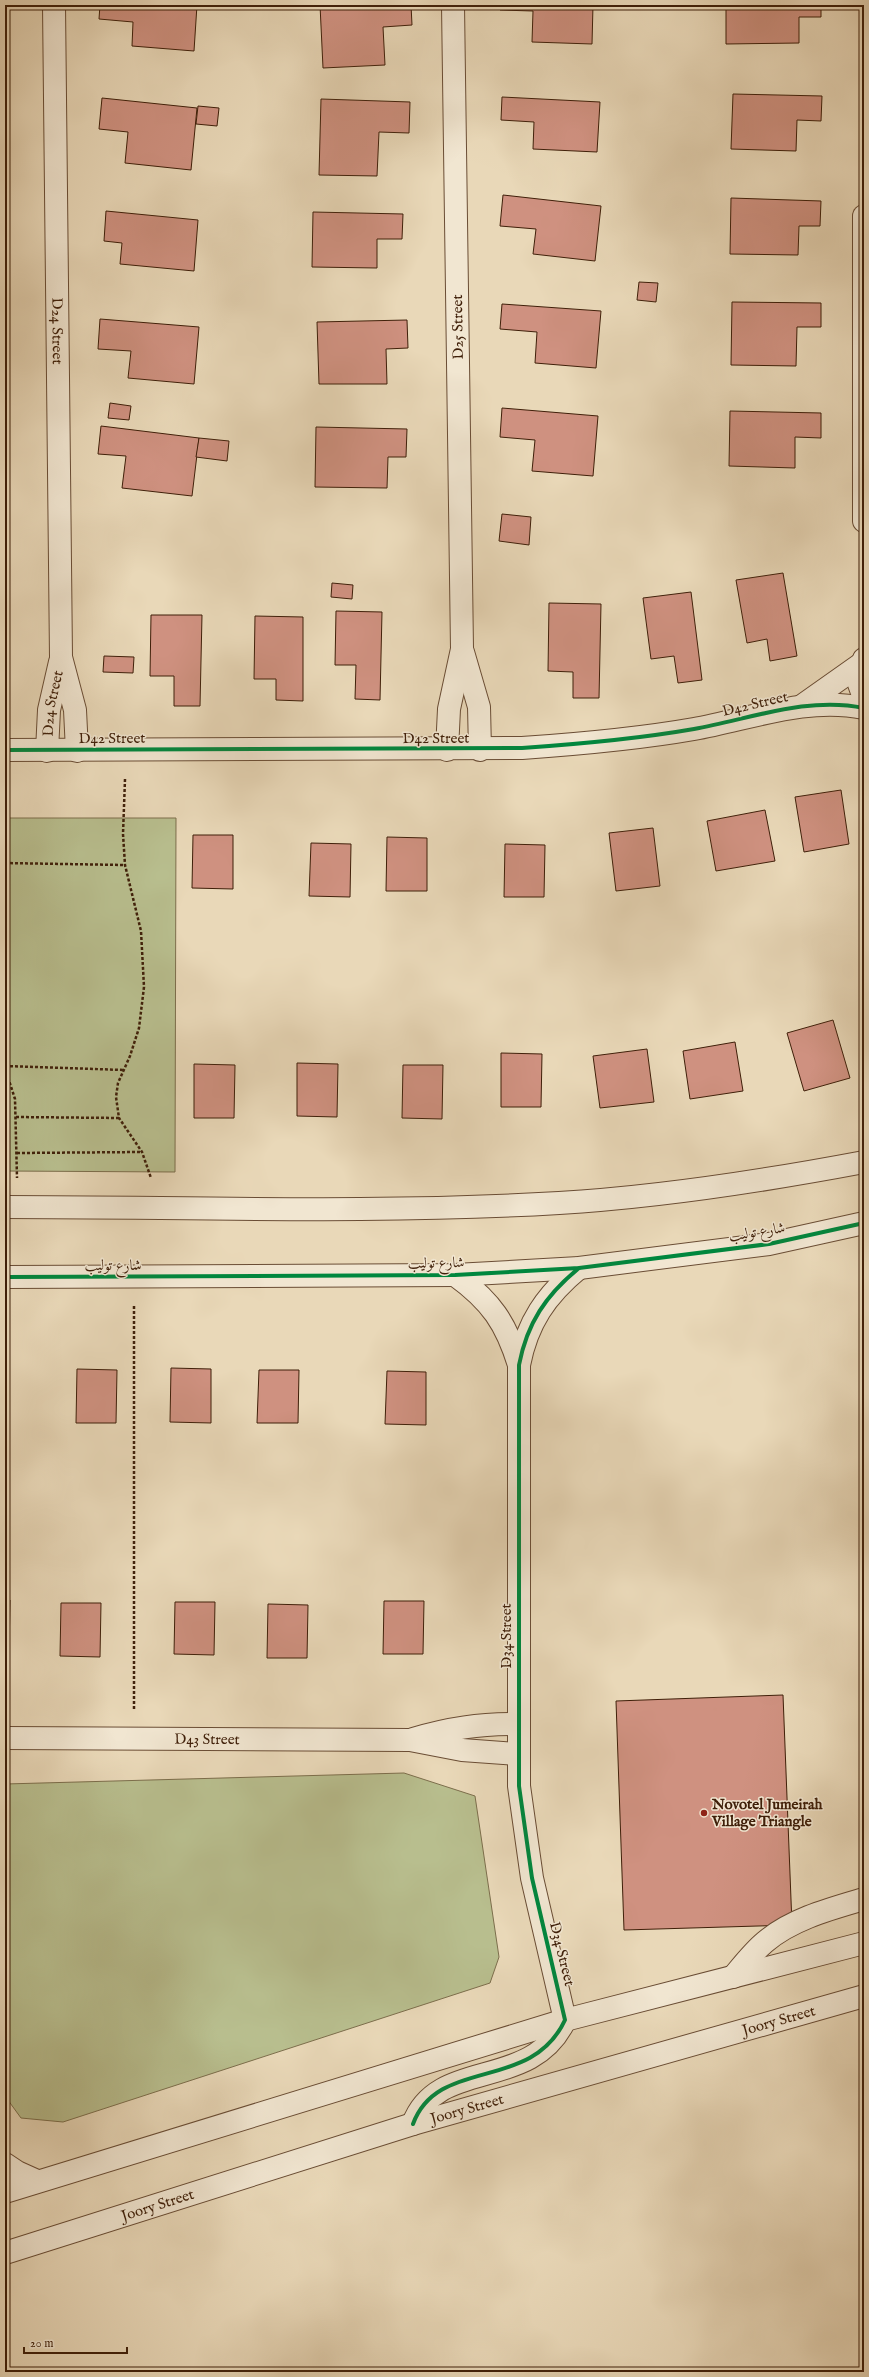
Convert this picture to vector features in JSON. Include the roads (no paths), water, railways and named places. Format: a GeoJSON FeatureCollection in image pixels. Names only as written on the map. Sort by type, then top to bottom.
{"type":"FeatureCollection","features":[{"type":"Feature","properties":{"kind":"street","name":"D24 Street"},"geometry":{"type":"LineString","coordinates":[[47,750],[49,710],[61,657],[54,5]]}},
{"type":"Feature","properties":{"kind":"street","name":"D25 Street"},"geometry":{"type":"LineString","coordinates":[[447,750],[449,709],[462,649],[453,5]]}},
{"type":"Feature","properties":{"kind":"street"},"geometry":{"type":"LineString","coordinates":[[864,216],[864,521]]}},
{"type":"Feature","properties":{"kind":"street","name":"D25 Street"},"geometry":{"type":"LineString","coordinates":[[462,649],[479,707],[480,750]]}},
{"type":"Feature","properties":{"kind":"street","name":"D24 Street"},"geometry":{"type":"LineString","coordinates":[[61,657],[75,710],[77,751]]}},
{"type":"Feature","properties":{"kind":"street"},"geometry":{"type":"LineString","coordinates":[[862,662],[858,681],[864,698]]}},
{"type":"Feature","properties":{"kind":"street","name":"D42 Street"},"geometry":{"type":"LineString","coordinates":[[802,706],[862,662]]}},
{"type":"Feature","properties":{"kind":"street","name":"D42 Street"},"geometry":{"type":"LineString","coordinates":[[5,750],[480,750],[593,743],[663,734],[733,722],[802,706],[839,704],[864,708]]}},
{"type":"Feature","properties":{"kind":"street"},"geometry":{"type":"LineString","coordinates":[[11,1207],[153,1209],[428,1207],[559,1203],[697,1190],[766,1181],[864,1162]]}},
{"type":"Feature","properties":{"kind":"street","name":"شارع توليب"},"geometry":{"type":"LineString","coordinates":[[5,1277],[455,1275],[579,1268],[769,1244],[864,1223]]}},
{"type":"Feature","properties":{"kind":"street","name":"D34 Street"},"geometry":{"type":"LineString","coordinates":[[565,2020],[538,1908],[526,1848],[518,1754],[519,1365],[529,1327],[538,1311],[550,1295],[579,1268]]}},
{"type":"Feature","properties":{"kind":"street","name":"D34 Street"},"geometry":{"type":"LineString","coordinates":[[455,1275],[474,1288],[503,1322],[519,1365]]}},
{"type":"Feature","properties":{"kind":"street","name":"D43 Street"},"geometry":{"type":"LineString","coordinates":[[410,1740],[448,1728],[471,1725],[518,1724]]}},
{"type":"Feature","properties":{"kind":"street","name":"D43 Street"},"geometry":{"type":"LineString","coordinates":[[5,1738],[410,1740],[462,1750],[518,1754]]}},
{"type":"Feature","properties":{"kind":"street"},"geometry":{"type":"LineString","coordinates":[[733,1977],[765,1942],[792,1925],[827,1910],[864,1899]]}},
{"type":"Feature","properties":{"kind":"street"},"geometry":{"type":"LineString","coordinates":[[5,2192],[565,2020],[864,1943]]}},
{"type":"Feature","properties":{"kind":"street","name":"Joory Street"},"geometry":{"type":"LineString","coordinates":[[5,2253],[413,2124],[864,1996]]}},
{"type":"Feature","properties":{"kind":"street"},"geometry":{"type":"LineString","coordinates":[[413,2124],[418,2112],[436,2091],[522,2063],[536,2056],[558,2035],[565,2020]]}},
{"type":"Feature","properties":{"kind":"street"},"geometry":{"type":"LineString","coordinates":[[5,2164],[17,2172],[37,2181]]}},
{"type":"Feature","properties":{"kind":"place","name":"Novotel Jumeirah Village Triangle"},"geometry":{"type":"Point","coordinates":[704,1813]}}]}
